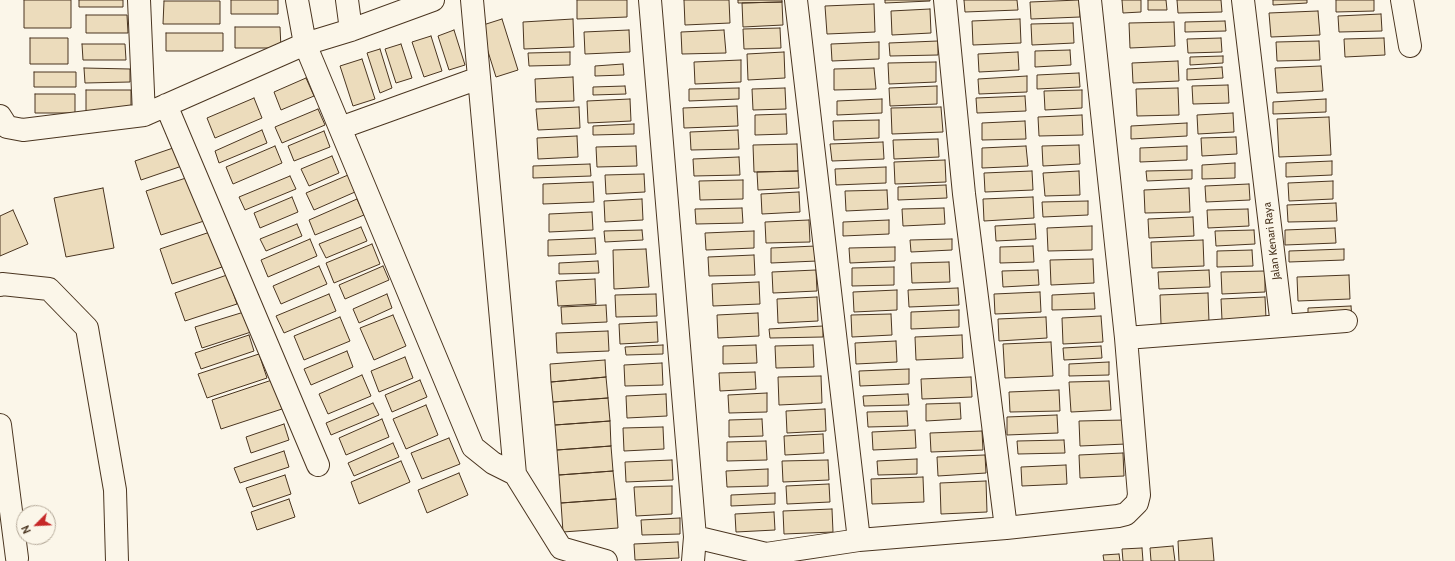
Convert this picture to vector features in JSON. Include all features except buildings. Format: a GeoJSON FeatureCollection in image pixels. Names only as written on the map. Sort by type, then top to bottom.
{"type":"FeatureCollection","features":[{"type":"Feature","properties":{"kind":"street"},"geometry":{"type":"LineString","coordinates":[[139,0],[144,115]]}},
{"type":"Feature","properties":{"kind":"street"},"geometry":{"type":"LineString","coordinates":[[297,0],[305,44],[473,447],[493,463],[515,474]]}},
{"type":"Feature","properties":{"kind":"street"},"geometry":{"type":"LineString","coordinates":[[347,0],[351,30]]}},
{"type":"Feature","properties":{"kind":"street"},"geometry":{"type":"LineString","coordinates":[[0,116],[7,127],[23,130],[144,115],[305,44],[351,30],[433,0]]}},
{"type":"Feature","properties":{"kind":"street"},"geometry":{"type":"LineString","coordinates":[[472,0],[515,474],[561,548],[606,561]]}},
{"type":"Feature","properties":{"kind":"street"},"geometry":{"type":"LineString","coordinates":[[650,0],[695,536],[693,561]]}},
{"type":"Feature","properties":{"kind":"street"},"geometry":{"type":"LineString","coordinates":[[796,0],[859,540]]}},
{"type":"Feature","properties":{"kind":"street"},"geometry":{"type":"LineString","coordinates":[[945,0],[964,194],[1006,528]]}},
{"type":"Feature","properties":{"kind":"street"},"geometry":{"type":"LineString","coordinates":[[695,536],[765,558],[859,540],[1006,528],[1118,516],[1126,514],[1137,503],[1139,495],[1126,338],[1090,0]]}},
{"type":"Feature","properties":{"kind":"street","name":"Jalan Kenari Raya"},"geometry":{"type":"LineString","coordinates":[[1243,0],[1282,326]]}},
{"type":"Feature","properties":{"kind":"street"},"geometry":{"type":"LineString","coordinates":[[1402,0],[1410,46]]}},
{"type":"Feature","properties":{"kind":"street"},"geometry":{"type":"LineString","coordinates":[[340,128],[478,78]]}},
{"type":"Feature","properties":{"kind":"street"},"geometry":{"type":"LineString","coordinates":[[166,106],[318,465]]}},
{"type":"Feature","properties":{"kind":"street"},"geometry":{"type":"LineString","coordinates":[[0,285],[49,289],[87,328],[115,490],[117,561]]}},
{"type":"Feature","properties":{"kind":"street"},"geometry":{"type":"LineString","coordinates":[[1126,338],[1346,321]]}},
{"type":"Feature","properties":{"kind":"street"},"geometry":{"type":"LineString","coordinates":[[0,425],[14,557]]}}]}
